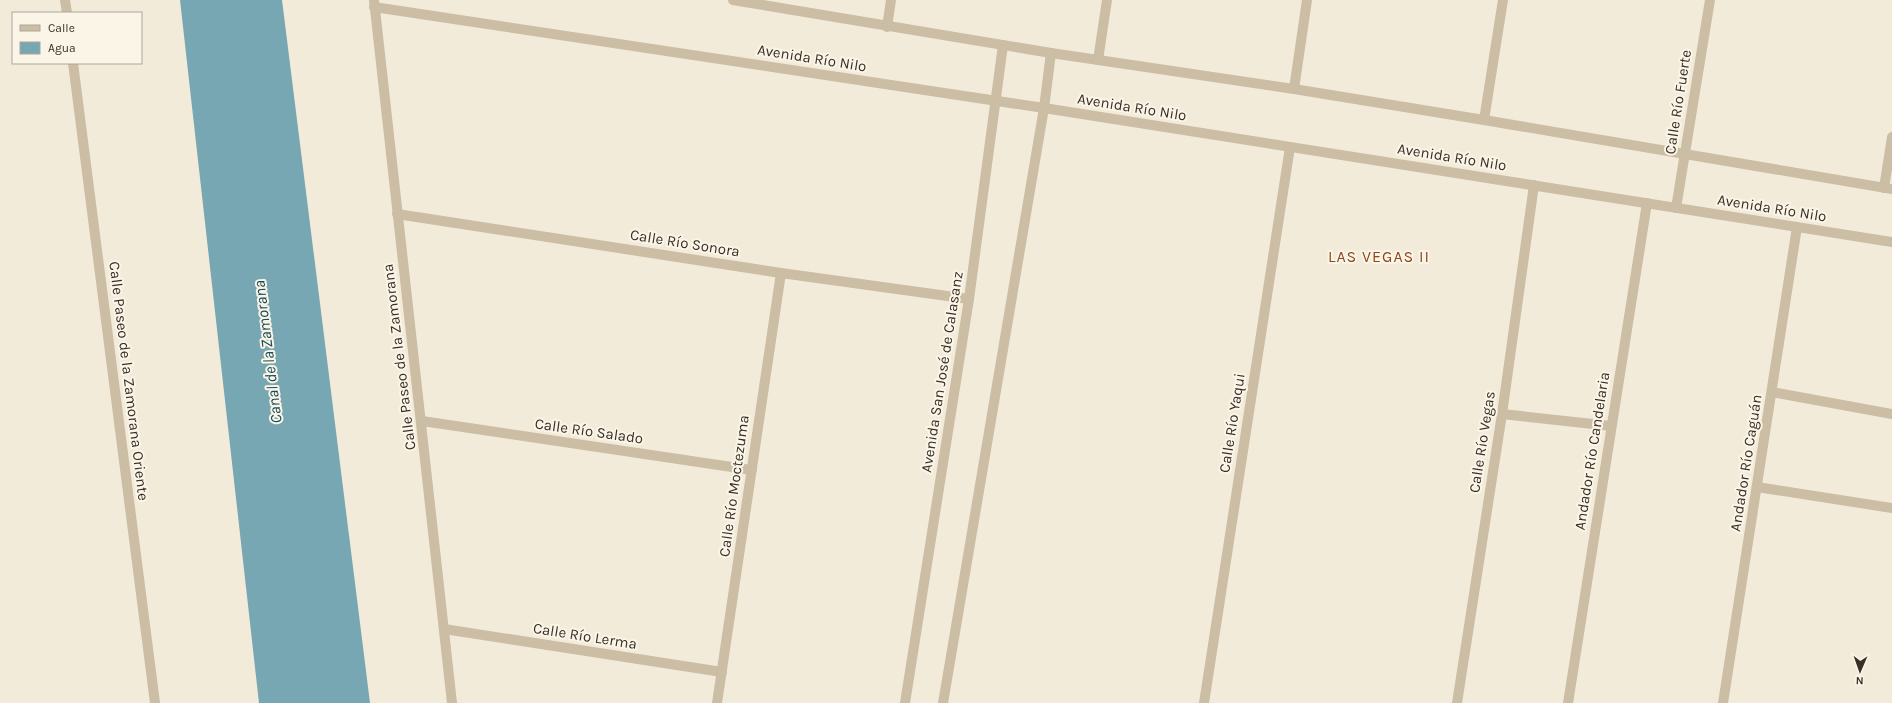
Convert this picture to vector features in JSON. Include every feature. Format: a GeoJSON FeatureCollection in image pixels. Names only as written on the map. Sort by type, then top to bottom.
{"type":"FeatureCollection","features":[{"type":"Feature","properties":{"kind":"street"},"geometry":{"type":"LineString","coordinates":[[65,0],[67,12]]}},
{"type":"Feature","properties":{"kind":"street"},"geometry":{"type":"LineString","coordinates":[[733,0],[1051,53],[1294,89],[1888,188],[1892,137]]}},
{"type":"Feature","properties":{"kind":"street"},"geometry":{"type":"LineString","coordinates":[[887,26],[891,0]]}},
{"type":"Feature","properties":{"kind":"street"},"geometry":{"type":"LineString","coordinates":[[1098,60],[1107,0]]}},
{"type":"Feature","properties":{"kind":"street"},"geometry":{"type":"LineString","coordinates":[[1294,89],[1307,0]]}},
{"type":"Feature","properties":{"kind":"street"},"geometry":{"type":"LineString","coordinates":[[1484,120],[1503,0]]}},
{"type":"Feature","properties":{"kind":"street","name":"Calle Río Fuerte"},"geometry":{"type":"LineString","coordinates":[[1676,208],[1710,0]]}},
{"type":"Feature","properties":{"kind":"street","name":"Avenida Río Nilo"},"geometry":{"type":"LineString","coordinates":[[374,4],[1892,242]]}},
{"type":"Feature","properties":{"kind":"street","name":"Calle Paseo de la Zamorana"},"geometry":{"type":"LineString","coordinates":[[374,4],[422,421],[452,703]]}},
{"type":"Feature","properties":{"kind":"street","name":"Avenida San José de Calasanz"},"geometry":{"type":"LineString","coordinates":[[905,703],[969,299],[1003,45]]}},
{"type":"Feature","properties":{"kind":"street"},"geometry":{"type":"LineString","coordinates":[[943,703],[1044,108],[1051,53]]}},
{"type":"Feature","properties":{"kind":"street","name":"Calle Paseo de la Zamorana Oriente"},"geometry":{"type":"LineString","coordinates":[[73,64],[155,703]]}},
{"type":"Feature","properties":{"kind":"street","name":"Calle Río Yaqui"},"geometry":{"type":"LineString","coordinates":[[1204,703],[1290,147]]}},
{"type":"Feature","properties":{"kind":"street","name":"Calle Río Vegas"},"geometry":{"type":"LineString","coordinates":[[1457,703],[1502,414],[1534,185]]}},
{"type":"Feature","properties":{"kind":"street","name":"Andador Río Candelaria"},"geometry":{"type":"LineString","coordinates":[[1568,703],[1647,203]]}},
{"type":"Feature","properties":{"kind":"street","name":"Calle Río Sonora"},"geometry":{"type":"LineString","coordinates":[[397,214],[782,273],[969,299]]}},
{"type":"Feature","properties":{"kind":"street","name":"Andador Río Caguán"},"geometry":{"type":"LineString","coordinates":[[1723,703],[1758,487],[1797,227]]}},
{"type":"Feature","properties":{"kind":"street","name":"Calle Río Moctezuma"},"geometry":{"type":"LineString","coordinates":[[717,703],[782,273]]}},
{"type":"Feature","properties":{"kind":"street"},"geometry":{"type":"LineString","coordinates":[[1772,392],[1892,414]]}},
{"type":"Feature","properties":{"kind":"street"},"geometry":{"type":"LineString","coordinates":[[1502,414],[1611,426]]}},
{"type":"Feature","properties":{"kind":"street","name":"Calle Río Salado"},"geometry":{"type":"LineString","coordinates":[[422,421],[752,470]]}},
{"type":"Feature","properties":{"kind":"street"},"geometry":{"type":"LineString","coordinates":[[1758,487],[1892,508]]}},
{"type":"Feature","properties":{"kind":"street","name":"Calle Río Lerma"},"geometry":{"type":"LineString","coordinates":[[444,630],[722,672]]}},
{"type":"Feature","properties":{"kind":"water","name":"Canal de la Zamorana"},"geometry":{"type":"Polygon","coordinates":[[[180,0],[282,0],[370,703],[259,703],[180,0]]]}},
{"type":"Feature","properties":{"kind":"district","name":"LAS VEGAS II"},"geometry":{"type":"Point","coordinates":[1379,256]}}]}
